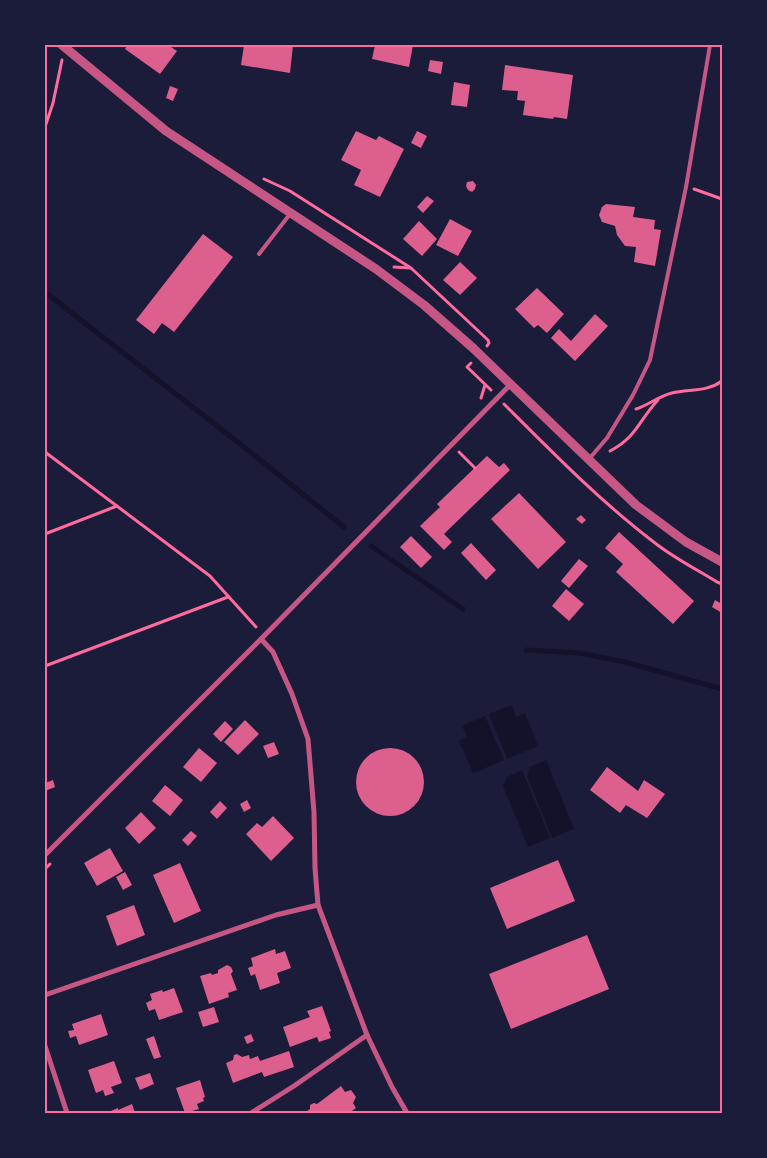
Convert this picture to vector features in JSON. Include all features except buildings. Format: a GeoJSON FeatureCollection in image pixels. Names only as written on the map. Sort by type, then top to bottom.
{"type":"FeatureCollection","features":[{"type":"Feature","properties":{"kind":"street"},"geometry":{"type":"LineString","coordinates":[[63,46],[166,131],[376,268],[424,305],[511,384],[636,506],[686,542],[722,562]]}},
{"type":"Feature","properties":{"kind":"street"},"geometry":{"type":"LineString","coordinates":[[45,855],[261,639],[511,384]]}},
{"type":"Feature","properties":{"kind":"street"},"geometry":{"type":"LineString","coordinates":[[261,639],[273,652],[292,694],[308,738],[314,812],[318,905],[367,1035],[407,1113]]}},
{"type":"Feature","properties":{"kind":"street"},"geometry":{"type":"LineString","coordinates":[[45,995],[276,914],[318,905]]}},
{"type":"Feature","properties":{"kind":"street"},"geometry":{"type":"LineString","coordinates":[[250,1113],[294,1086],[367,1035]]}},
{"type":"Feature","properties":{"kind":"street"},"geometry":{"type":"LineString","coordinates":[[45,1046],[67,1113]]}},
{"type":"Feature","properties":{"kind":"lane"},"geometry":{"type":"LineString","coordinates":[[588,459],[607,438],[633,395],[650,360],[686,187],[710,45]]}},
{"type":"Feature","properties":{"kind":"lane"},"geometry":{"type":"LineString","coordinates":[[259,254],[291,213]]}},
{"type":"Feature","properties":{"kind":"path"},"geometry":{"type":"LineString","coordinates":[[45,127],[53,103],[63,46]]}},
{"type":"Feature","properties":{"kind":"path"},"geometry":{"type":"LineString","coordinates":[[259,177],[290,191],[411,268]]}},
{"type":"Feature","properties":{"kind":"path"},"geometry":{"type":"LineString","coordinates":[[686,187],[702,190],[722,198]]}},
{"type":"Feature","properties":{"kind":"path"},"geometry":{"type":"LineString","coordinates":[[621,415],[643,407],[673,392],[705,389],[722,381]]}},
{"type":"Feature","properties":{"kind":"path"},"geometry":{"type":"LineString","coordinates":[[481,399],[485,384]]}},
{"type":"Feature","properties":{"kind":"path"},"geometry":{"type":"LineString","coordinates":[[498,397],[555,454],[624,518],[656,544],[722,584]]}},
{"type":"Feature","properties":{"kind":"path"},"geometry":{"type":"LineString","coordinates":[[596,451],[610,451],[634,434],[650,408],[660,397]]}},
{"type":"Feature","properties":{"kind":"path"},"geometry":{"type":"LineString","coordinates":[[45,452],[210,576],[256,627]]}},
{"type":"Feature","properties":{"kind":"path"},"geometry":{"type":"LineString","coordinates":[[459,452],[475,468]]}},
{"type":"Feature","properties":{"kind":"path"},"geometry":{"type":"LineString","coordinates":[[45,534],[117,506]]}},
{"type":"Feature","properties":{"kind":"path"},"geometry":{"type":"LineString","coordinates":[[45,666],[228,597]]}},
{"type":"Feature","properties":{"kind":"path"},"geometry":{"type":"LineString","coordinates":[[249,634],[262,620]]}},
{"type":"Feature","properties":{"kind":"shaded area"},"geometry":{"type":"Polygon","coordinates":[[[512,705],[516,717],[525,713],[538,746],[507,759],[489,714],[512,705]]]}},
{"type":"Feature","properties":{"kind":"shaded area"},"geometry":{"type":"Polygon","coordinates":[[[485,716],[504,760],[473,773],[459,741],[467,737],[462,726],[485,716]]]}},
{"type":"Feature","properties":{"kind":"shaded area"},"geometry":{"type":"Polygon","coordinates":[[[546,760],[574,829],[552,838],[527,776],[530,767],[546,760]]]}},
{"type":"Feature","properties":{"kind":"shaded area"},"geometry":{"type":"Polygon","coordinates":[[[522,770],[550,838],[528,847],[503,786],[507,777],[522,770]]]}},
{"type":"Feature","properties":{"kind":"waterway"},"geometry":{"type":"LineString","coordinates":[[45,292],[344,527]]}},
{"type":"Feature","properties":{"kind":"waterway"},"geometry":{"type":"LineString","coordinates":[[371,546],[463,609]]}},
{"type":"Feature","properties":{"kind":"waterway"},"geometry":{"type":"LineString","coordinates":[[526,650],[579,653],[625,662],[722,689]]}}]}
